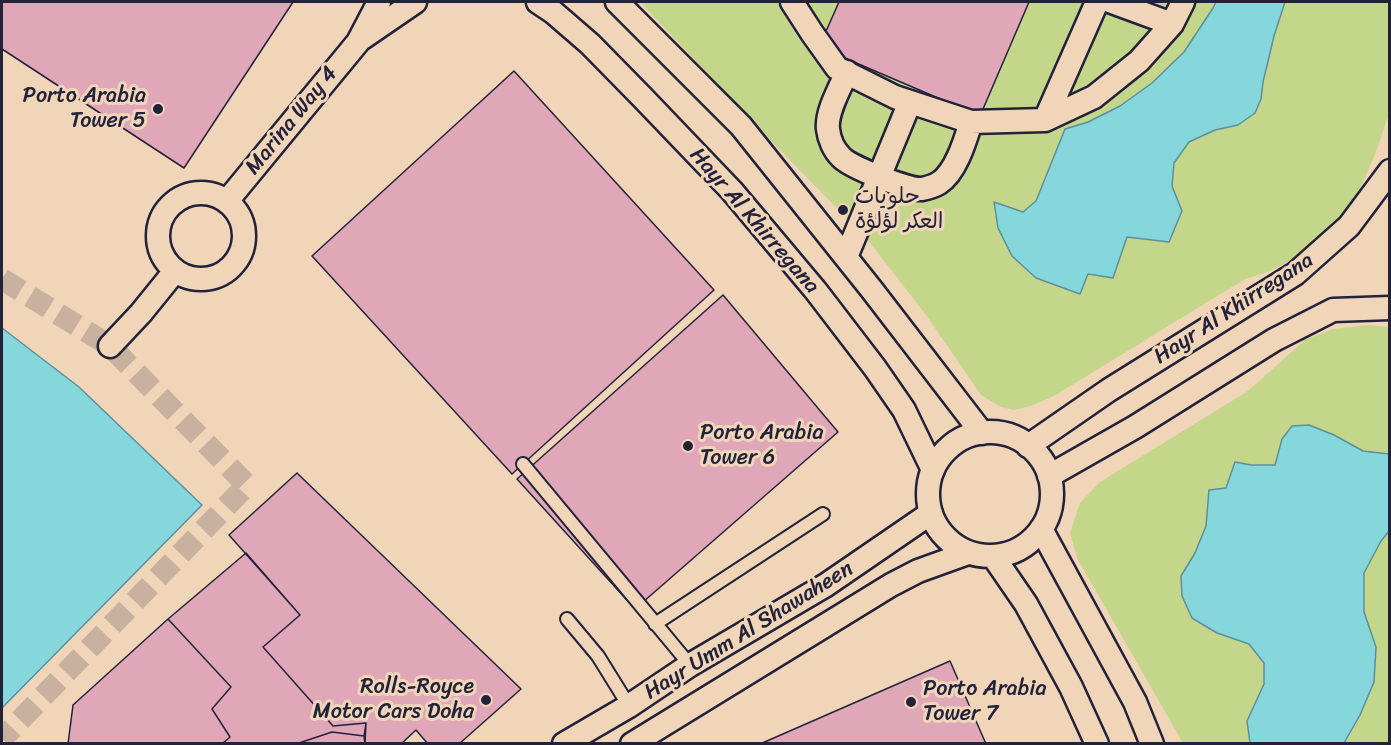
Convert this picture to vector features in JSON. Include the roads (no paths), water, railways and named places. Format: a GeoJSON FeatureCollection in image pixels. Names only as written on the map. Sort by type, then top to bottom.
{"type":"FeatureCollection","features":[{"type":"Feature","properties":{"kind":"street","name":"Marina Way 4"},"geometry":{"type":"LineString","coordinates":[[227,201],[358,42],[379,2]]}},
{"type":"Feature","properties":{"kind":"street","name":"Marina Way 4"},"geometry":{"type":"LineString","coordinates":[[358,42],[415,2]]}},
{"type":"Feature","properties":{"kind":"street","name":"Hayr Al Khirregana"},"geometry":{"type":"LineString","coordinates":[[538,2],[590,44],[643,98],[732,191],[809,282],[904,410],[933,470]]}},
{"type":"Feature","properties":{"kind":"street","name":"Hayr Al Khirregana"},"geometry":{"type":"LineString","coordinates":[[617,2],[741,126],[982,433]]}},
{"type":"Feature","properties":{"kind":"street"},"geometry":{"type":"LineString","coordinates":[[1045,120],[1097,2]]}},
{"type":"Feature","properties":{"kind":"street"},"geometry":{"type":"LineString","coordinates":[[1112,2],[1172,24]]}},
{"type":"Feature","properties":{"kind":"street"},"geometry":{"type":"LineString","coordinates":[[796,4],[812,33],[837,68],[895,97],[971,122],[1045,120],[1094,98],[1139,61],[1172,24],[1183,2]]}},
{"type":"Feature","properties":{"kind":"street"},"geometry":{"type":"LineString","coordinates":[[847,72],[828,118],[828,130],[832,143],[841,158],[878,176],[910,188],[922,189],[941,182],[950,172],[961,150],[971,122]]}},
{"type":"Feature","properties":{"kind":"street"},"geometry":{"type":"LineString","coordinates":[[846,257],[910,102]]}},
{"type":"Feature","properties":{"kind":"street","name":"Hayr Al Khirregana"},"geometry":{"type":"LineString","coordinates":[[1028,446],[1109,390],[1295,274],[1349,226],[1389,171]]}},
{"type":"Feature","properties":{"kind":"street"},"geometry":{"type":"LineString","coordinates":[[201,192],[227,201],[237,211],[243,223],[242,250],[236,262],[214,278],[201,280],[187,278],[175,271],[165,262],[159,250],[158,229],[166,210],[176,201],[201,192]]}},
{"type":"Feature","properties":{"kind":"street"},"geometry":{"type":"LineString","coordinates":[[110,346],[141,313],[175,271]]}},
{"type":"Feature","properties":{"kind":"street","name":"Hayr Al Khirregana"},"geometry":{"type":"LineString","coordinates":[[1049,477],[1136,428],[1274,339],[1333,310],[1389,308]]}},
{"type":"Feature","properties":{"kind":"street"},"geometry":{"type":"LineString","coordinates":[[982,433],[999,433],[1014,437],[1028,446],[1041,459],[1049,477],[1050,504],[1041,529],[1032,540],[1007,554],[981,556],[968,553],[952,543],[939,530],[931,513],[928,499],[928,484],[941,456],[966,437],[982,433]]}},
{"type":"Feature","properties":{"kind":"street","name":"Hayr Umm Al Shawaheen"},"geometry":{"type":"LineString","coordinates":[[564,744],[629,706],[690,665],[826,585],[931,513]]}},
{"type":"Feature","properties":{"kind":"street"},"geometry":{"type":"LineString","coordinates":[[1041,529],[1135,702],[1152,744]]}},
{"type":"Feature","properties":{"kind":"street","name":"Hayr Umm Al Shawaheen"},"geometry":{"type":"LineString","coordinates":[[640,739],[891,585],[918,571],[968,553]]}},
{"type":"Feature","properties":{"kind":"street"},"geometry":{"type":"LineString","coordinates":[[993,556],[1026,604],[1071,687],[1097,744]]}},
{"type":"Feature","properties":{"kind":"street"},"geometry":{"type":"LineString","coordinates":[[629,706],[640,739]]}},
{"type":"Feature","properties":{"kind":"lane"},"geometry":{"type":"LineString","coordinates":[[523,464],[690,665]]}},
{"type":"Feature","properties":{"kind":"lane"},"geometry":{"type":"LineString","coordinates":[[655,624],[822,514]]}},
{"type":"Feature","properties":{"kind":"lane"},"geometry":{"type":"LineString","coordinates":[[567,619],[598,656],[629,706]]}},
{"type":"Feature","properties":{"kind":"water"},"geometry":{"type":"Polygon","coordinates":[[[1216,2],[1285,2],[1274,36],[1261,99],[1255,113],[1238,125],[1215,130],[1189,142],[1174,163],[1172,186],[1182,211],[1169,242],[1127,237],[1113,278],[1088,274],[1080,294],[1036,278],[1012,256],[998,228],[994,202],[1023,212],[1036,201],[1065,129],[1088,122],[1120,106],[1152,83],[1184,52],[1216,2]]]}},
{"type":"Feature","properties":{"kind":"water"},"geometry":{"type":"Polygon","coordinates":[[[2,328],[79,387],[202,505],[2,708],[2,328]]]}},
{"type":"Feature","properties":{"kind":"water"},"geometry":{"type":"Polygon","coordinates":[[[1309,425],[1334,435],[1363,451],[1389,454],[1389,531],[1364,573],[1364,612],[1376,647],[1374,682],[1360,715],[1344,743],[1250,743],[1247,721],[1264,684],[1264,663],[1249,644],[1217,633],[1192,618],[1182,596],[1181,576],[1195,553],[1206,526],[1209,490],[1226,488],[1235,462],[1275,465],[1282,439],[1292,426],[1309,425]]]}},
{"type":"Feature","properties":{"kind":"tunnel"},"geometry":{"type":"LineString","coordinates":[[2,279],[110,346],[247,485],[2,739]]}},
{"type":"Feature","properties":{"kind":"place","name":"Porto Arabia Tower 5"},"geometry":{"type":"Point","coordinates":[158,109]}},
{"type":"Feature","properties":{"kind":"place","name":"حلويات العكر لؤلؤة"},"geometry":{"type":"Point","coordinates":[843,210]}},
{"type":"Feature","properties":{"kind":"place","name":"Porto Arabia Tower 6"},"geometry":{"type":"Point","coordinates":[688,446]}},
{"type":"Feature","properties":{"kind":"place","name":"Rolls-Royce Motor Cars Doha"},"geometry":{"type":"Point","coordinates":[486,700]}},
{"type":"Feature","properties":{"kind":"place","name":"Porto Arabia Tower 7"},"geometry":{"type":"Point","coordinates":[911,702]}}]}
